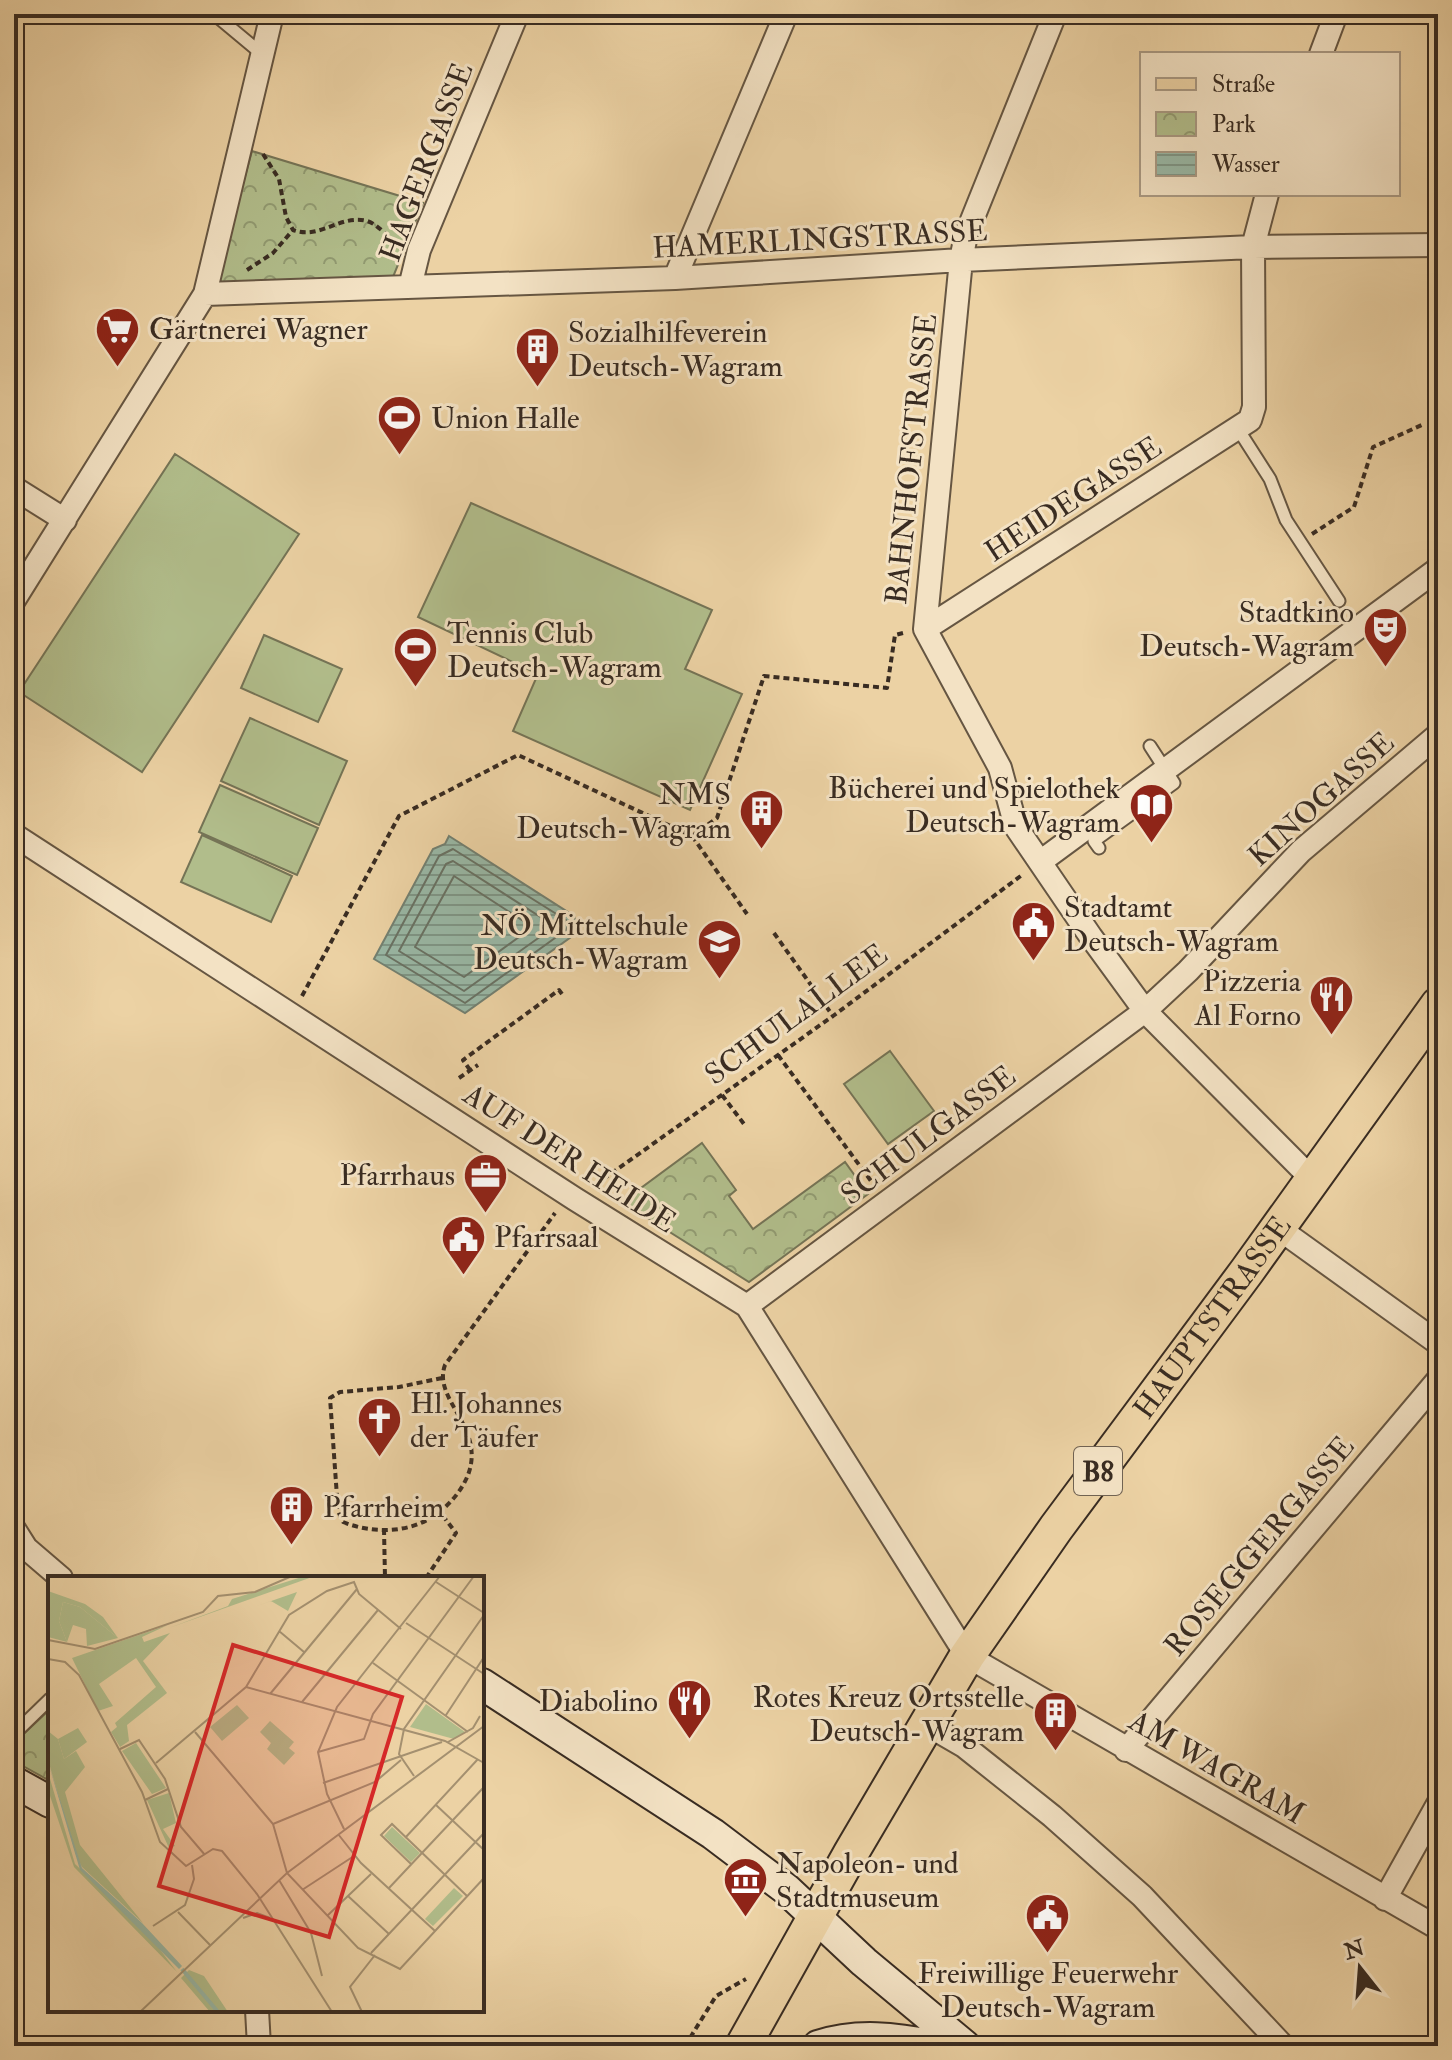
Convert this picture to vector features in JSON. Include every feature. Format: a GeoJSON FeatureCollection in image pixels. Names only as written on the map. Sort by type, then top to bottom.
{"type":"FeatureCollection","features":[{"type":"Feature","properties":{"kind":"main road","name":"HAUPTSTRASSE"},"geometry":{"type":"LineString","coordinates":[[814,1918],[967,1656],[1056,1528],[1438,1005]]}},
{"type":"Feature","properties":{"kind":"main road"},"geometry":{"type":"LineString","coordinates":[[484,1685],[713,1834],[786,1889],[814,1918],[965,2046]]}},
{"type":"Feature","properties":{"kind":"main road"},"geometry":{"type":"LineString","coordinates":[[14,1782],[48,1801]]}},
{"type":"Feature","properties":{"kind":"main road","name":"B8"},"geometry":{"type":"LineString","coordinates":[[743,2046],[814,1918]]}},
{"type":"Feature","properties":{"kind":"main road"},"geometry":{"type":"LineString","coordinates":[[818,2046],[846,2038],[864,2037],[936,2046]]}},
{"type":"Feature","properties":{"kind":"street"},"geometry":{"type":"LineString","coordinates":[[14,600],[205,294],[272,14]]}},
{"type":"Feature","properties":{"kind":"street","name":"HAGERGASSE"},"geometry":{"type":"LineString","coordinates":[[410,287],[419,250],[517,14]]}},
{"type":"Feature","properties":{"kind":"street"},"geometry":{"type":"LineString","coordinates":[[675,278],[786,14]]}},
{"type":"Feature","properties":{"kind":"street","name":"BAHNHOFSTRASSE"},"geometry":{"type":"LineString","coordinates":[[1055,14],[966,235],[925,629],[1000,768],[1016,827],[1040,862],[1145,1011],[1313,1180]]}},
{"type":"Feature","properties":{"kind":"street"},"geometry":{"type":"LineString","coordinates":[[1322,52],[1336,14]]}},
{"type":"Feature","properties":{"kind":"street"},"geometry":{"type":"LineString","coordinates":[[1245,423],[1253,247],[1266,196]]}},
{"type":"Feature","properties":{"kind":"street","name":"HAMERLINGSTRASSE"},"geometry":{"type":"LineString","coordinates":[[205,294],[675,278],[961,260],[1253,247],[1438,245]]}},
{"type":"Feature","properties":{"kind":"street","name":"HEIDEGASSE"},"geometry":{"type":"LineString","coordinates":[[925,629],[1245,423]]}},
{"type":"Feature","properties":{"kind":"street"},"geometry":{"type":"LineString","coordinates":[[14,488],[65,520]]}},
{"type":"Feature","properties":{"kind":"street"},"geometry":{"type":"LineString","coordinates":[[1040,862],[1438,569]]}},
{"type":"Feature","properties":{"kind":"street","name":"KINOGASSE"},"geometry":{"type":"LineString","coordinates":[[1145,1011],[1188,971],[1333,819],[1438,735]]}},
{"type":"Feature","properties":{"kind":"street","name":"AUF DER HEIDE"},"geometry":{"type":"LineString","coordinates":[[14,835],[575,1199],[747,1306],[967,1656]]}},
{"type":"Feature","properties":{"kind":"street","name":"SCHULGASSE"},"geometry":{"type":"LineString","coordinates":[[747,1306],[1145,1011]]}},
{"type":"Feature","properties":{"kind":"street"},"geometry":{"type":"LineString","coordinates":[[1278,1228],[1438,1343]]}},
{"type":"Feature","properties":{"kind":"street","name":"ROSEGGERGASSE"},"geometry":{"type":"LineString","coordinates":[[1126,1750],[1438,1380]]}},
{"type":"Feature","properties":{"kind":"street"},"geometry":{"type":"LineString","coordinates":[[14,1529],[26,1548],[59,1576]]}},
{"type":"Feature","properties":{"kind":"street","name":"AM WAGRAM"},"geometry":{"type":"LineString","coordinates":[[967,1656],[1438,1928]]}},
{"type":"Feature","properties":{"kind":"street"},"geometry":{"type":"LineString","coordinates":[[926,1724],[964,1746],[1052,1816],[1142,1896],[1283,2046]]}},
{"type":"Feature","properties":{"kind":"street"},"geometry":{"type":"LineString","coordinates":[[1385,1899],[1438,1804]]}},
{"type":"Feature","properties":{"kind":"street"},"geometry":{"type":"LineString","coordinates":[[257,2012],[259,2046]]}},
{"type":"Feature","properties":{"kind":"lane"},"geometry":{"type":"LineString","coordinates":[[214,14],[263,54]]}},
{"type":"Feature","properties":{"kind":"lane"},"geometry":{"type":"LineString","coordinates":[[1245,423],[1286,520],[1339,601]]}},
{"type":"Feature","properties":{"kind":"lane"},"geometry":{"type":"LineString","coordinates":[[1099,848],[1094,841],[1174,783],[1150,746]]}},
{"type":"Feature","properties":{"kind":"lane"},"geometry":{"type":"LineString","coordinates":[[14,1734],[48,1701]]}},
{"type":"Feature","properties":{"kind":"path"},"geometry":{"type":"LineString","coordinates":[[246,125],[279,179],[286,217],[293,230]]}},
{"type":"Feature","properties":{"kind":"path"},"geometry":{"type":"LineString","coordinates":[[293,230],[315,233],[340,222],[366,221],[381,229],[390,239],[419,250]]}},
{"type":"Feature","properties":{"kind":"path"},"geometry":{"type":"LineString","coordinates":[[243,271],[273,253],[293,230]]}},
{"type":"Feature","properties":{"kind":"path"},"geometry":{"type":"LineString","coordinates":[[1300,542],[1354,507],[1373,447],[1424,424]]}},
{"type":"Feature","properties":{"kind":"path"},"geometry":{"type":"LineString","coordinates":[[692,836],[717,818],[764,676],[887,688],[895,635],[925,629]]}},
{"type":"Feature","properties":{"kind":"path"},"geometry":{"type":"LineString","coordinates":[[292,1014],[399,816],[518,755],[692,836],[747,914]]}},
{"type":"Feature","properties":{"kind":"path","name":"SCHULALLEE"},"geometry":{"type":"LineString","coordinates":[[442,1378],[445,1365],[556,1213],[833,1016],[1040,862]]}},
{"type":"Feature","properties":{"kind":"path"},"geometry":{"type":"LineString","coordinates":[[774,933],[833,1016]]}},
{"type":"Feature","properties":{"kind":"path"},"geometry":{"type":"LineString","coordinates":[[470,1070],[463,1060],[559,990],[562,994]]}},
{"type":"Feature","properties":{"kind":"path"},"geometry":{"type":"LineString","coordinates":[[778,1055],[887,1202]]}},
{"type":"Feature","properties":{"kind":"path"},"geometry":{"type":"LineString","coordinates":[[459,1078],[478,1065]]}},
{"type":"Feature","properties":{"kind":"path"},"geometry":{"type":"LineString","coordinates":[[722,1095],[744,1124]]}},
{"type":"Feature","properties":{"kind":"path"},"geometry":{"type":"LineString","coordinates":[[442,1378],[467,1430],[472,1463],[464,1484],[440,1512],[410,1527],[368,1531],[339,1518],[330,1398],[340,1392],[399,1387],[442,1378]]}},
{"type":"Feature","properties":{"kind":"path"},"geometry":{"type":"LineString","coordinates":[[427,1576],[456,1533],[440,1512]]}},
{"type":"Feature","properties":{"kind":"path"},"geometry":{"type":"LineString","coordinates":[[384,1529],[385,1576]]}},
{"type":"Feature","properties":{"kind":"path"},"geometry":{"type":"LineString","coordinates":[[685,2046],[716,1996],[754,1971]]}},
{"type":"Feature","properties":{"kind":"green space"},"geometry":{"type":"Polygon","coordinates":[[[252,151],[423,203],[393,277],[214,290],[252,151]]]}},
{"type":"Feature","properties":{"kind":"green space"},"geometry":{"type":"Polygon","coordinates":[[[175,454],[299,534],[142,772],[19,692],[175,454]]]}},
{"type":"Feature","properties":{"kind":"green space"},"geometry":{"type":"Polygon","coordinates":[[[471,503],[712,610],[685,669],[742,694],[690,810],[513,731],[538,674],[418,617],[471,503]]]}},
{"type":"Feature","properties":{"kind":"green space"},"geometry":{"type":"Polygon","coordinates":[[[264,635],[342,669],[318,722],[241,688],[264,635]]]}},
{"type":"Feature","properties":{"kind":"green space"},"geometry":{"type":"Polygon","coordinates":[[[250,718],[347,761],[319,825],[221,781],[250,718]]]}},
{"type":"Feature","properties":{"kind":"green space"},"geometry":{"type":"Polygon","coordinates":[[[220,785],[318,828],[297,875],[199,832],[220,785]]]}},
{"type":"Feature","properties":{"kind":"green space"},"geometry":{"type":"Polygon","coordinates":[[[202,835],[292,876],[271,922],[181,882],[202,835]]]}},
{"type":"Feature","properties":{"kind":"green space"},"geometry":{"type":"Polygon","coordinates":[[[890,1051],[934,1111],[888,1144],[844,1084],[890,1051]]]}},
{"type":"Feature","properties":{"kind":"green space"},"geometry":{"type":"Polygon","coordinates":[[[702,1143],[736,1190],[729,1196],[753,1229],[845,1162],[868,1194],[749,1282],[622,1202],[702,1143]]]}},
{"type":"Feature","properties":{"kind":"green space"},"geometry":{"type":"Polygon","coordinates":[[[48,1713],[48,1780],[14,1761],[14,1743],[48,1713]]]}},
{"type":"Feature","properties":{"kind":"water"},"geometry":{"type":"Polygon","coordinates":[[[449,836],[574,916],[578,932],[465,1013],[374,959],[433,849],[445,844],[449,836]]]}},
{"type":"Feature","properties":{"kind":"place","name":"Gärtnerei Wagner"},"geometry":{"type":"Point","coordinates":[118,368]}},
{"type":"Feature","properties":{"kind":"place","name":"Sozialhilfeverein Deutsch-Wagram"},"geometry":{"type":"Point","coordinates":[537,388]}},
{"type":"Feature","properties":{"kind":"place","name":"Union Halle"},"geometry":{"type":"Point","coordinates":[400,457]}},
{"type":"Feature","properties":{"kind":"place","name":"Stadtkino Deutsch-Wagram"},"geometry":{"type":"Point","coordinates":[1385,668]}},
{"type":"Feature","properties":{"kind":"place","name":"Tennis Club Deutsch-Wagram"},"geometry":{"type":"Point","coordinates":[416,689]}},
{"type":"Feature","properties":{"kind":"place","name":"Bücherei und Spielothek Deutsch-Wagram"},"geometry":{"type":"Point","coordinates":[1151,844]}},
{"type":"Feature","properties":{"kind":"place","name":"NMS Deutsch-Wagram"},"geometry":{"type":"Point","coordinates":[762,850]}},
{"type":"Feature","properties":{"kind":"place","name":"Stadtamt Deutsch-Wagram"},"geometry":{"type":"Point","coordinates":[1033,963]}},
{"type":"Feature","properties":{"kind":"place","name":"NÖ Mittelschule Deutsch-Wagram"},"geometry":{"type":"Point","coordinates":[719,981]}},
{"type":"Feature","properties":{"kind":"place","name":"Pizzeria Al Forno"},"geometry":{"type":"Point","coordinates":[1332,1037]}},
{"type":"Feature","properties":{"kind":"place","name":"Pfarrhaus"},"geometry":{"type":"Point","coordinates":[486,1214]}},
{"type":"Feature","properties":{"kind":"place","name":"Pfarrsaal"},"geometry":{"type":"Point","coordinates":[463,1276]}},
{"type":"Feature","properties":{"kind":"place","name":"Hl. Johannes der Täufer"},"geometry":{"type":"Point","coordinates":[379,1459]}},
{"type":"Feature","properties":{"kind":"place","name":"Pfarrheim"},"geometry":{"type":"Point","coordinates":[292,1546]}},
{"type":"Feature","properties":{"kind":"place","name":"Diabolino"},"geometry":{"type":"Point","coordinates":[689,1740]}},
{"type":"Feature","properties":{"kind":"place","name":"Rotes Kreuz Ortsstelle Deutsch-Wagram"},"geometry":{"type":"Point","coordinates":[1055,1753]}},
{"type":"Feature","properties":{"kind":"place","name":"Napoleon- und Stadtmuseum"},"geometry":{"type":"Point","coordinates":[745,1919]}},
{"type":"Feature","properties":{"kind":"place","name":"Freiwillige Feuerwehr Deutsch-Wagram"},"geometry":{"type":"Point","coordinates":[1048,1954]}}]}
